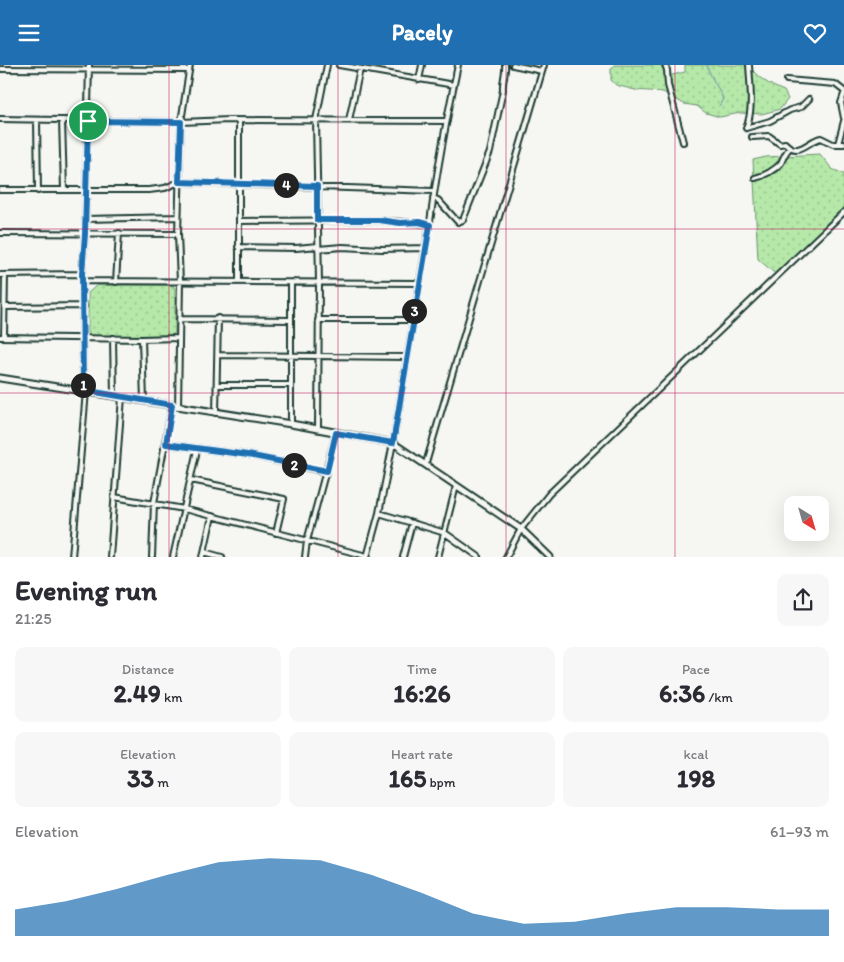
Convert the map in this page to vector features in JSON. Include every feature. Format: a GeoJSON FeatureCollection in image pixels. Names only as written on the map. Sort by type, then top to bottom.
{"type":"FeatureCollection","features":[{"type":"Feature","properties":{"kind":"street"},"geometry":{"type":"LineString","coordinates":[[178,407],[180,282],[178,217],[181,122],[190,65]]}},
{"type":"Feature","properties":{"kind":"street"},"geometry":{"type":"LineString","coordinates":[[318,429],[319,283],[316,121],[327,65]]}},
{"type":"Feature","properties":{"kind":"street"},"geometry":{"type":"LineString","coordinates":[[338,65],[454,85]]}},
{"type":"Feature","properties":{"kind":"street"},"geometry":{"type":"LineString","coordinates":[[419,79],[422,65]]}},
{"type":"Feature","properties":{"kind":"street"},"geometry":{"type":"LineString","coordinates":[[114,497],[184,509],[367,556],[379,513],[393,443],[430,225],[433,191],[442,156],[446,121],[458,65]]}},
{"type":"Feature","properties":{"kind":"street"},"geometry":{"type":"LineString","coordinates":[[433,198],[438,200],[458,222],[463,220],[490,152],[503,90],[502,83],[506,73],[505,65]]}},
{"type":"Feature","properties":{"kind":"street"},"geometry":{"type":"LineString","coordinates":[[513,65],[542,71]]}},
{"type":"Feature","properties":{"kind":"street"},"geometry":{"type":"LineString","coordinates":[[426,463],[544,65]]}},
{"type":"Feature","properties":{"kind":"street"},"geometry":{"type":"LineString","coordinates":[[665,65],[668,70],[668,85],[682,142]]}},
{"type":"Feature","properties":{"kind":"street"},"geometry":{"type":"LineString","coordinates":[[749,65],[749,121],[746,128],[770,121],[790,109],[801,107],[810,99]]}},
{"type":"Feature","properties":{"kind":"street"},"geometry":{"type":"LineString","coordinates":[[0,69],[89,67],[189,70]]}},
{"type":"Feature","properties":{"kind":"street"},"geometry":{"type":"LineString","coordinates":[[72,557],[85,390],[82,274],[85,234],[89,67]]}},
{"type":"Feature","properties":{"kind":"street"},"geometry":{"type":"LineString","coordinates":[[349,120],[360,69]]}},
{"type":"Feature","properties":{"kind":"street"},"geometry":{"type":"LineString","coordinates":[[787,80],[835,84],[844,92],[841,103],[844,119],[838,144]]}},
{"type":"Feature","properties":{"kind":"street"},"geometry":{"type":"LineString","coordinates":[[0,119],[181,122],[228,120],[446,121]]}},
{"type":"Feature","properties":{"kind":"street"},"geometry":{"type":"LineString","coordinates":[[37,120],[38,191]]}},
{"type":"Feature","properties":{"kind":"street"},"geometry":{"type":"LineString","coordinates":[[62,120],[64,190]]}},
{"type":"Feature","properties":{"kind":"street"},"geometry":{"type":"LineString","coordinates":[[238,121],[239,283]]}},
{"type":"Feature","properties":{"kind":"street"},"geometry":{"type":"LineString","coordinates":[[752,137],[769,136],[780,144],[785,143],[790,148],[797,150],[813,140],[822,138],[832,144],[844,144]]}},
{"type":"Feature","properties":{"kind":"street"},"geometry":{"type":"LineString","coordinates":[[755,178],[762,177],[778,166],[790,148]]}},
{"type":"Feature","properties":{"kind":"street"},"geometry":{"type":"LineString","coordinates":[[0,190],[149,190],[165,189],[179,182],[433,191]]}},
{"type":"Feature","properties":{"kind":"street"},"geometry":{"type":"LineString","coordinates":[[506,557],[521,529],[549,494],[844,212]]}},
{"type":"Feature","properties":{"kind":"street"},"geometry":{"type":"LineString","coordinates":[[85,219],[178,217]]}},
{"type":"Feature","properties":{"kind":"street"},"geometry":{"type":"LineString","coordinates":[[239,221],[379,220],[400,223],[419,222],[430,225]]}},
{"type":"Feature","properties":{"kind":"street"},"geometry":{"type":"LineString","coordinates":[[0,233],[178,234]]}},
{"type":"Feature","properties":{"kind":"street"},"geometry":{"type":"LineString","coordinates":[[116,281],[118,233]]}},
{"type":"Feature","properties":{"kind":"street"},"geometry":{"type":"LineString","coordinates":[[238,247],[425,249]]}},
{"type":"Feature","properties":{"kind":"street"},"geometry":{"type":"LineString","coordinates":[[82,274],[2,275],[5,307],[2,337],[178,338]]}},
{"type":"Feature","properties":{"kind":"street"},"geometry":{"type":"LineString","coordinates":[[83,281],[419,283]]}},
{"type":"Feature","properties":{"kind":"street"},"geometry":{"type":"LineString","coordinates":[[291,283],[291,424]]}},
{"type":"Feature","properties":{"kind":"street"},"geometry":{"type":"LineString","coordinates":[[5,307],[84,306]]}},
{"type":"Feature","properties":{"kind":"street"},"geometry":{"type":"LineString","coordinates":[[179,319],[291,320]]}},
{"type":"Feature","properties":{"kind":"street"},"geometry":{"type":"LineString","coordinates":[[216,413],[218,319]]}},
{"type":"Feature","properties":{"kind":"street"},"geometry":{"type":"LineString","coordinates":[[318,320],[413,320]]}},
{"type":"Feature","properties":{"kind":"street"},"geometry":{"type":"LineString","coordinates":[[113,338],[114,396]]}},
{"type":"Feature","properties":{"kind":"street"},"geometry":{"type":"LineString","coordinates":[[142,339],[144,401]]}},
{"type":"Feature","properties":{"kind":"street"},"geometry":{"type":"LineString","coordinates":[[218,355],[407,357]]}},
{"type":"Feature","properties":{"kind":"street"},"geometry":{"type":"LineString","coordinates":[[0,378],[291,424],[393,443],[426,463],[456,486],[521,529],[550,557]]}},
{"type":"Feature","properties":{"kind":"street"},"geometry":{"type":"LineString","coordinates":[[217,385],[291,385]]}},
{"type":"Feature","properties":{"kind":"street"},"geometry":{"type":"LineString","coordinates":[[110,557],[122,397]]}},
{"type":"Feature","properties":{"kind":"street"},"geometry":{"type":"LineString","coordinates":[[152,557],[154,503],[172,405]]}},
{"type":"Feature","properties":{"kind":"street"},"geometry":{"type":"LineString","coordinates":[[305,557],[307,541],[336,433]]}},
{"type":"Feature","properties":{"kind":"street"},"geometry":{"type":"LineString","coordinates":[[166,444],[197,450],[248,455],[327,471]]}},
{"type":"Feature","properties":{"kind":"street"},"geometry":{"type":"LineString","coordinates":[[173,557],[197,450]]}},
{"type":"Feature","properties":{"kind":"street"},"geometry":{"type":"LineString","coordinates":[[191,480],[284,499],[276,533]]}},
{"type":"Feature","properties":{"kind":"street"},"geometry":{"type":"LineString","coordinates":[[438,557],[456,486]]}},
{"type":"Feature","properties":{"kind":"street"},"geometry":{"type":"LineString","coordinates":[[379,513],[445,533],[479,557]]}},
{"type":"Feature","properties":{"kind":"street"},"geometry":{"type":"LineString","coordinates":[[203,557],[212,516]]}},
{"type":"Feature","properties":{"kind":"street"},"geometry":{"type":"LineString","coordinates":[[402,557],[412,523]]}},
{"type":"Feature","properties":{"kind":"street"},"geometry":{"type":"LineString","coordinates":[[204,552],[222,557]]}},
{"type":"Feature","properties":{"kind":"green space"},"geometry":{"type":"Polygon","coordinates":[[[614,65],[665,65],[668,76],[685,72],[685,65],[748,65],[764,81],[784,91],[788,99],[780,109],[762,114],[740,113],[720,117],[706,113],[697,106],[684,104],[663,92],[635,90],[616,85],[611,80],[611,69],[614,65]]]}},
{"type":"Feature","properties":{"kind":"green space"},"geometry":{"type":"Polygon","coordinates":[[[820,154],[832,169],[844,174],[844,214],[780,278],[758,259],[753,160],[766,157],[820,154]]]}},
{"type":"Feature","properties":{"kind":"green space"},"geometry":{"type":"Polygon","coordinates":[[[97,285],[172,285],[175,288],[175,332],[173,335],[90,336],[88,332],[88,293],[97,285]]]}},
{"type":"Feature","properties":{"kind":"waterway"},"geometry":{"type":"LineString","coordinates":[[707,65],[723,99],[719,106]]}},
{"type":"Feature","properties":{"kind":"route"},"geometry":{"type":"LineString","coordinates":[[88,121],[181,122],[179,182],[317,186],[317,220],[379,220],[400,223],[419,222],[430,225],[393,443],[336,433],[327,471],[248,455],[197,450],[166,444],[172,405],[83,390],[84,306],[82,274],[88,121]]}}]}
